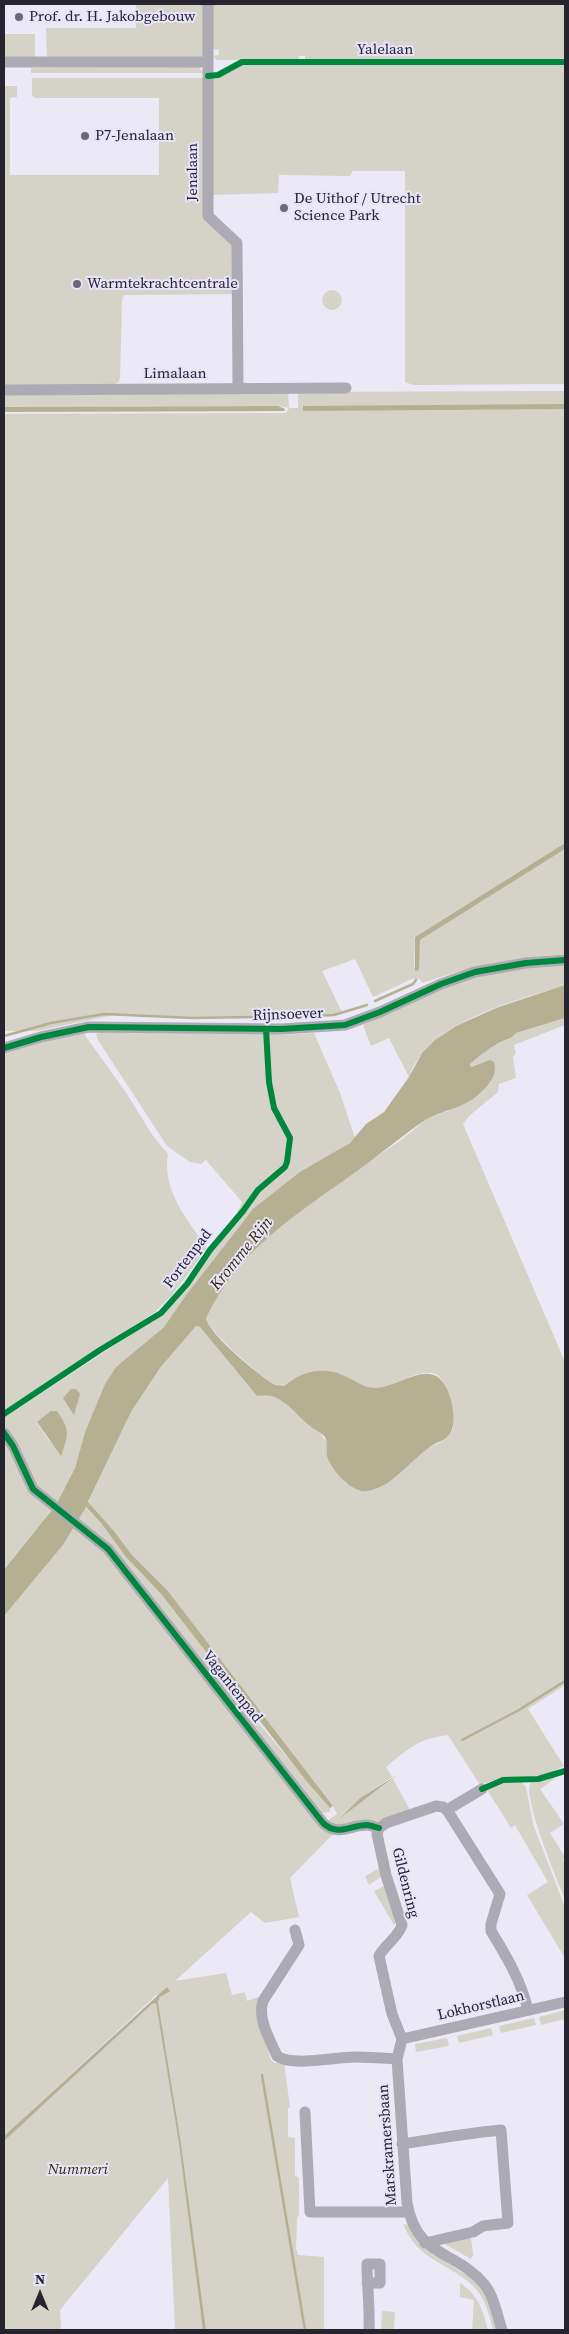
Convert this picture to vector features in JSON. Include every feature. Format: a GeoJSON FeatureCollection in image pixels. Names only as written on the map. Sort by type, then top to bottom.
{"type":"FeatureCollection","features":[{"type":"Feature","properties":{"kind":"street","name":"Jenalaan"},"geometry":{"type":"LineString","coordinates":[[208,4],[208,216],[237,243],[238,389]]}},
{"type":"Feature","properties":{"kind":"street"},"geometry":{"type":"LineString","coordinates":[[4,62],[208,62]]}},
{"type":"Feature","properties":{"kind":"street","name":"Limalaan"},"geometry":{"type":"LineString","coordinates":[[4,390],[346,388]]}},
{"type":"Feature","properties":{"kind":"street","name":"Rijnsoever"},"geometry":{"type":"LineString","coordinates":[[4,1048],[58,1033],[89,1027],[281,1029],[345,1025],[380,1012],[441,984],[475,972],[526,963],[565,960]]}},
{"type":"Feature","properties":{"kind":"street","name":"Vagantenpad"},"geometry":{"type":"LineString","coordinates":[[4,1433],[13,1446],[34,1489],[108,1549],[323,1823],[328,1828],[338,1831],[366,1825],[379,1828]]}},
{"type":"Feature","properties":{"kind":"street"},"geometry":{"type":"LineString","coordinates":[[448,1810],[482,1789]]}},
{"type":"Feature","properties":{"kind":"street"},"geometry":{"type":"LineString","coordinates":[[379,1828],[386,1823],[436,1806],[448,1810],[500,1894],[491,1924],[491,1931],[514,1969],[524,1993],[528,2010]]}},
{"type":"Feature","properties":{"kind":"street","name":"Gildenring"},"geometry":{"type":"LineString","coordinates":[[379,1828],[377,1834],[386,1875],[402,1925],[400,1932],[383,1949],[380,1956],[392,2014],[402,2039]]}},
{"type":"Feature","properties":{"kind":"street"},"geometry":{"type":"LineString","coordinates":[[295,1930],[299,1946],[263,2001],[260,2009],[277,2056],[282,2060],[319,2060],[352,2057],[397,2059]]}},
{"type":"Feature","properties":{"kind":"street","name":"Lokhorstlaan"},"geometry":{"type":"LineString","coordinates":[[402,2039],[565,2002]]}},
{"type":"Feature","properties":{"kind":"street","name":"Marskramersbaan"},"geometry":{"type":"LineString","coordinates":[[402,2039],[397,2059],[408,2212],[412,2224],[425,2242],[483,2283],[491,2296],[502,2330]]}},
{"type":"Feature","properties":{"kind":"street"},"geometry":{"type":"LineString","coordinates":[[305,2112],[310,2212],[408,2212]]}},
{"type":"Feature","properties":{"kind":"street"},"geometry":{"type":"LineString","coordinates":[[402,2144],[451,2138],[462,2134],[501,2130],[508,2223],[483,2226],[473,2232],[425,2242]]}},
{"type":"Feature","properties":{"kind":"street"},"geometry":{"type":"LineString","coordinates":[[367,2283],[369,2330]]}},
{"type":"Feature","properties":{"kind":"green space"},"geometry":{"type":"Polygon","coordinates":[[[136,4],[205,4],[204,55],[200,58],[47,57],[46,28],[136,28],[136,4]]]}},
{"type":"Feature","properties":{"kind":"green space"},"geometry":{"type":"Polygon","coordinates":[[[212,4],[565,4],[565,59],[305,59],[305,56],[299,56],[298,60],[217,60],[213,56],[219,55],[219,50],[212,49],[212,4]]]}},
{"type":"Feature","properties":{"kind":"green space"},"geometry":{"type":"Polygon","coordinates":[[[4,34],[35,34],[35,58],[4,58],[4,34]]]}},
{"type":"Feature","properties":{"kind":"green space"},"geometry":{"type":"Polygon","coordinates":[[[244,64],[565,65],[565,384],[413,385],[405,382],[405,171],[353,171],[350,176],[279,175],[278,193],[213,195],[213,78],[244,64]]]}},
{"type":"Feature","properties":{"kind":"green space"},"geometry":{"type":"Polygon","coordinates":[[[199,67],[203,73],[31,73],[31,68],[199,67]]]}},
{"type":"Feature","properties":{"kind":"green space"},"geometry":{"type":"Polygon","coordinates":[[[32,78],[204,78],[205,217],[233,245],[233,294],[124,295],[122,300],[120,377],[119,382],[112,385],[4,385],[4,86],[17,86],[17,97],[10,98],[10,175],[159,175],[159,98],[36,98],[32,96],[32,78]]]}},
{"type":"Feature","properties":{"kind":"green space"},"geometry":{"type":"Polygon","coordinates":[[[332,290],[339,293],[342,300],[339,307],[332,310],[325,307],[322,300],[325,293],[332,290]]]}},
{"type":"Feature","properties":{"kind":"green space"},"geometry":{"type":"Polygon","coordinates":[[[565,391],[565,843],[415,937],[414,969],[419,954],[420,940],[565,849],[565,954],[493,964],[423,983],[420,979],[412,979],[373,997],[355,959],[322,971],[343,1014],[193,1019],[114,1015],[36,1031],[5,1031],[4,414],[286,413],[289,408],[298,408],[298,392],[565,391]]]}},
{"type":"Feature","properties":{"kind":"green space"},"geometry":{"type":"Polygon","coordinates":[[[288,393],[289,408],[278,406],[4,407],[4,394],[288,393]]]}},
{"type":"Feature","properties":{"kind":"green space"},"geometry":{"type":"Polygon","coordinates":[[[565,962],[565,985],[475,1016],[454,1027],[435,1041],[419,1057],[409,1077],[389,1038],[371,1046],[363,1025],[443,986],[465,978],[565,962]]]}},
{"type":"Feature","properties":{"kind":"green space"},"geometry":{"type":"Polygon","coordinates":[[[565,1018],[565,1025],[514,1045],[516,1053],[513,1057],[516,1078],[499,1084],[498,1092],[469,1116],[463,1124],[565,1362],[565,1685],[528,1709],[564,1766],[545,1775],[501,1778],[480,1785],[448,1735],[429,1739],[414,1745],[386,1767],[392,1777],[360,1798],[339,1818],[393,1779],[410,1810],[375,1822],[341,1827],[326,1822],[337,1814],[333,1806],[168,1591],[131,1554],[114,1531],[88,1503],[131,1412],[160,1368],[196,1326],[200,1327],[257,1396],[267,1394],[284,1401],[309,1425],[320,1432],[327,1443],[328,1458],[346,1483],[375,1484],[389,1481],[400,1474],[422,1452],[442,1442],[451,1433],[454,1418],[450,1397],[444,1383],[435,1374],[417,1374],[380,1388],[369,1387],[341,1374],[327,1372],[303,1376],[283,1386],[275,1385],[258,1373],[226,1344],[209,1325],[206,1318],[223,1289],[243,1263],[266,1239],[318,1197],[401,1140],[427,1119],[450,1110],[481,1063],[471,1067],[470,1064],[490,1048],[516,1033],[565,1018]]]}},
{"type":"Feature","properties":{"kind":"green space"},"geometry":{"type":"Polygon","coordinates":[[[101,1031],[276,1031],[277,1035],[314,1033],[340,1093],[355,1138],[335,1154],[317,1163],[243,1222],[164,1327],[116,1367],[105,1384],[85,1432],[75,1468],[56,1505],[36,1488],[4,1429],[4,1418],[162,1314],[239,1219],[236,1215],[242,1202],[206,1160],[201,1164],[190,1162],[167,1146],[96,1035],[101,1031]],[[54,1410],[37,1423],[50,1442],[54,1410]]]}},
{"type":"Feature","properties":{"kind":"green space"},"geometry":{"type":"Polygon","coordinates":[[[84,1034],[125,1091],[153,1136],[168,1154],[167,1167],[172,1192],[184,1215],[207,1248],[172,1295],[155,1312],[4,1410],[4,1054],[39,1043],[84,1034]]]}},
{"type":"Feature","properties":{"kind":"green space"},"geometry":{"type":"Polygon","coordinates":[[[4,1439],[52,1509],[37,1531],[4,1570],[4,1439]]]}},
{"type":"Feature","properties":{"kind":"green space"},"geometry":{"type":"Polygon","coordinates":[[[85,1507],[101,1523],[126,1557],[162,1595],[223,1672],[241,1702],[330,1808],[330,1812],[322,1813],[78,1519],[85,1507]]]}},
{"type":"Feature","properties":{"kind":"green space"},"geometry":{"type":"Polygon","coordinates":[[[74,1527],[96,1543],[334,1833],[290,1878],[299,1917],[265,1923],[251,1912],[175,1981],[226,1973],[232,1995],[245,1992],[247,2001],[258,1997],[258,2007],[270,2058],[274,2063],[284,2063],[290,2107],[288,2108],[288,2137],[295,2138],[295,2175],[299,2178],[299,2215],[297,2218],[296,2249],[298,2255],[324,2257],[324,2330],[206,2330],[181,2143],[158,2002],[160,1997],[156,1995],[4,2136],[4,1616],[63,1545],[74,1527]]]}},
{"type":"Feature","properties":{"kind":"green space"},"geometry":{"type":"Polygon","coordinates":[[[561,1774],[540,1789],[564,1824],[550,1833],[565,1857],[563,1860],[565,1864],[565,1900],[536,1821],[529,1791],[531,1783],[561,1774]]]}},
{"type":"Feature","properties":{"kind":"green space"},"geometry":{"type":"Polygon","coordinates":[[[507,1782],[521,1782],[526,1787],[533,1824],[565,1907],[565,1958],[527,1895],[548,1882],[515,1825],[511,1828],[486,1788],[507,1782]]]}},
{"type":"Feature","properties":{"kind":"green space"},"geometry":{"type":"Polygon","coordinates":[[[380,1868],[382,1876],[369,1885],[365,1876],[380,1868]]]}},
{"type":"Feature","properties":{"kind":"green space"},"geometry":{"type":"Polygon","coordinates":[[[384,1886],[397,1922],[394,1925],[374,1891],[384,1886]]]}},
{"type":"Feature","properties":{"kind":"green space","name":"Nummeri"},"geometry":{"type":"Polygon","coordinates":[[[156,2001],[176,2114],[204,2330],[175,2330],[168,2178],[60,2310],[61,2330],[4,2330],[4,2138],[151,2003],[156,2001]]]}},
{"type":"Feature","properties":{"kind":"green space"},"geometry":{"type":"Polygon","coordinates":[[[565,2010],[565,2019],[541,2025],[539,2017],[565,2010]]]}},
{"type":"Feature","properties":{"kind":"green space"},"geometry":{"type":"Polygon","coordinates":[[[534,2018],[536,2025],[501,2033],[499,2026],[534,2018]]]}},
{"type":"Feature","properties":{"kind":"green space"},"geometry":{"type":"Polygon","coordinates":[[[491,2028],[493,2035],[459,2043],[457,2036],[491,2028]]]}},
{"type":"Feature","properties":{"kind":"green space"},"geometry":{"type":"Polygon","coordinates":[[[447,2038],[449,2046],[416,2052],[415,2044],[447,2038]]]}},
{"type":"Feature","properties":{"kind":"green space"},"geometry":{"type":"Polygon","coordinates":[[[403,2224],[408,2225],[421,2246],[469,2277],[479,2286],[486,2297],[498,2330],[493,2330],[486,2306],[472,2285],[425,2254],[409,2237],[403,2224]]]}},
{"type":"Feature","properties":{"kind":"green space"},"geometry":{"type":"Polygon","coordinates":[[[471,2238],[473,2255],[471,2259],[445,2244],[447,2241],[471,2238]]]}},
{"type":"Feature","properties":{"kind":"green space"},"geometry":{"type":"Polygon","coordinates":[[[460,2283],[475,2298],[482,2310],[488,2330],[472,2330],[474,2300],[460,2297],[460,2283]]]}},
{"type":"Feature","properties":{"kind":"green space"},"geometry":{"type":"Polygon","coordinates":[[[382,2311],[395,2312],[394,2330],[381,2330],[382,2311]]]}},
{"type":"Feature","properties":{"kind":"water"},"geometry":{"type":"Polygon","coordinates":[[[565,404],[565,409],[303,411],[303,406],[565,404]]]}},
{"type":"Feature","properties":{"kind":"water"},"geometry":{"type":"Polygon","coordinates":[[[278,406],[285,409],[284,411],[4,412],[4,407],[278,406]]]}},
{"type":"Feature","properties":{"kind":"water"},"geometry":{"type":"Polygon","coordinates":[[[565,843],[565,849],[420,940],[419,970],[415,971],[415,937],[565,843]]]}},
{"type":"Feature","properties":{"kind":"water","name":"Kromme Rijn"},"geometry":{"type":"Polygon","coordinates":[[[565,985],[565,1018],[516,1033],[490,1048],[470,1064],[471,1067],[490,1060],[494,1062],[495,1071],[493,1076],[489,1084],[482,1091],[466,1103],[431,1117],[415,1127],[271,1235],[235,1272],[206,1318],[209,1326],[225,1344],[247,1364],[275,1385],[284,1386],[304,1374],[319,1371],[335,1372],[371,1388],[386,1386],[417,1375],[435,1376],[443,1382],[452,1406],[453,1427],[447,1438],[431,1446],[388,1483],[367,1491],[355,1489],[337,1474],[329,1461],[325,1437],[280,1400],[266,1395],[257,1396],[200,1327],[196,1326],[160,1368],[131,1412],[88,1502],[114,1531],[131,1554],[168,1591],[333,1806],[330,1808],[308,1783],[162,1595],[126,1557],[101,1523],[86,1507],[63,1545],[4,1616],[4,1570],[56,1505],[75,1468],[85,1432],[105,1384],[116,1367],[164,1327],[187,1294],[253,1209],[300,1172],[350,1143],[366,1124],[384,1112],[409,1077],[422,1053],[435,1040],[456,1026],[496,1008],[565,985]]]}},
{"type":"Feature","properties":{"kind":"water"},"geometry":{"type":"Polygon","coordinates":[[[71,1389],[76,1389],[80,1394],[74,1415],[63,1398],[71,1389]]]}},
{"type":"Feature","properties":{"kind":"water"},"geometry":{"type":"Polygon","coordinates":[[[51,1411],[57,1411],[67,1432],[61,1456],[37,1422],[51,1411]]]}},
{"type":"Feature","properties":{"kind":"water"},"geometry":{"type":"Polygon","coordinates":[[[397,1775],[339,1819],[360,1798],[397,1775]]]}},
{"type":"Feature","properties":{"kind":"water"},"geometry":{"type":"Polygon","coordinates":[[[167,1987],[170,1991],[160,1997],[158,2002],[181,2143],[206,2330],[203,2330],[179,2143],[156,2003],[152,2004],[4,2141],[4,2136],[167,1987]]]}},
{"type":"Feature","properties":{"kind":"waterway"},"geometry":{"type":"LineString","coordinates":[[375,1001],[413,984],[416,980]]}},
{"type":"Feature","properties":{"kind":"waterway"},"geometry":{"type":"LineString","coordinates":[[4,1036],[51,1023],[104,1014],[193,1018],[314,1016],[334,1015],[367,1005]]}},
{"type":"Feature","properties":{"kind":"waterway"},"geometry":{"type":"LineString","coordinates":[[462,1740],[519,1710],[565,1681]]}},
{"type":"Feature","properties":{"kind":"waterway"},"geometry":{"type":"LineString","coordinates":[[262,2075],[305,2330]]}},
{"type":"Feature","properties":{"kind":"cycle path","name":"Yalelaan"},"geometry":{"type":"LineString","coordinates":[[208,76],[218,75],[242,62],[565,62]]}},
{"type":"Feature","properties":{"kind":"cycle path"},"geometry":{"type":"LineString","coordinates":[[4,1048],[41,1037],[89,1027],[281,1029],[345,1025],[380,1012],[441,984],[475,972],[526,963],[565,960]]}},
{"type":"Feature","properties":{"kind":"cycle path","name":"Fortenpad"},"geometry":{"type":"LineString","coordinates":[[4,1414],[100,1350],[161,1313],[187,1284],[210,1250],[258,1190],[285,1167],[290,1138],[274,1108],[269,1082],[266,1029]]}},
{"type":"Feature","properties":{"kind":"cycle path"},"geometry":{"type":"LineString","coordinates":[[4,1433],[13,1446],[33,1489],[108,1549],[323,1823],[328,1827],[339,1830],[361,1825],[379,1828]]}},
{"type":"Feature","properties":{"kind":"cycle path"},"geometry":{"type":"LineString","coordinates":[[482,1789],[503,1780],[538,1779],[565,1771]]}},
{"type":"Feature","properties":{"kind":"place","name":"Prof. dr. H. Jakobgebouw"},"geometry":{"type":"Point","coordinates":[19,17]}},
{"type":"Feature","properties":{"kind":"place","name":"P7-Jenalaan"},"geometry":{"type":"Point","coordinates":[85,136]}},
{"type":"Feature","properties":{"kind":"place","name":"De Uithof / Utrecht Science Park"},"geometry":{"type":"Point","coordinates":[284,208]}},
{"type":"Feature","properties":{"kind":"place","name":"Warmtekrachtcentrale"},"geometry":{"type":"Point","coordinates":[77,284]}}]}
